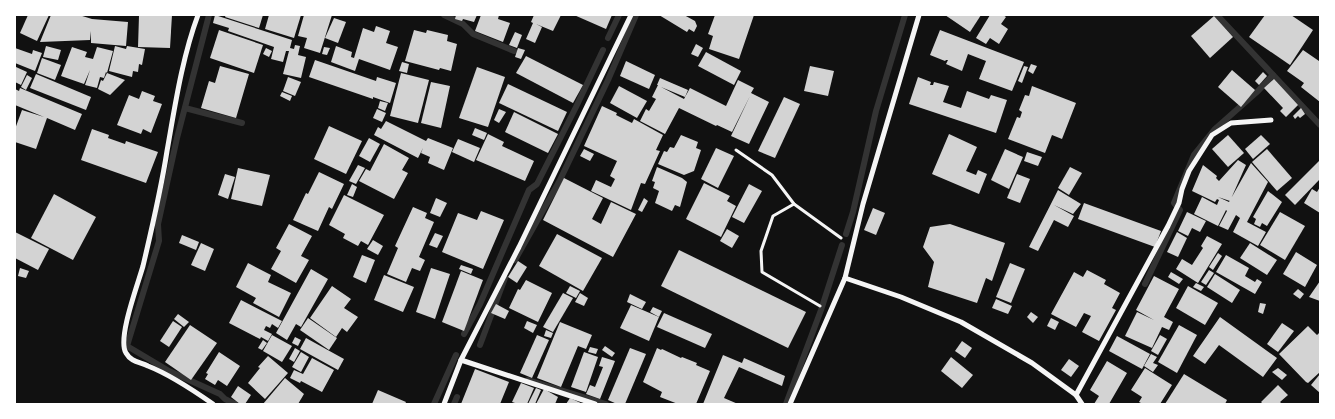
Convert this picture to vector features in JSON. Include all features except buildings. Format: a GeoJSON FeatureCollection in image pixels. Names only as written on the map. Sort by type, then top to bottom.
{"type":"FeatureCollection","features":[{"type":"Feature","properties":{"kind":"street"},"geometry":{"type":"LineString","coordinates":[[198,15],[176,102],[158,203],[140,279],[124,331],[123,344],[125,352],[132,360],[149,366],[213,404]]}},
{"type":"Feature","properties":{"kind":"street"},"geometry":{"type":"LineString","coordinates":[[444,404],[461,360],[519,247],[631,15]]}},
{"type":"Feature","properties":{"kind":"street"},"geometry":{"type":"LineString","coordinates":[[790,404],[845,278],[852,246],[919,15]]}},
{"type":"Feature","properties":{"kind":"street"},"geometry":{"type":"LineString","coordinates":[[1076,394],[1168,226],[1179,204],[1189,171],[1212,135],[1231,123],[1271,120]]}},
{"type":"Feature","properties":{"kind":"street"},"geometry":{"type":"LineString","coordinates":[[845,278],[901,297],[961,322],[1032,363],[1076,394],[1082,404]]}},
{"type":"Feature","properties":{"kind":"street"},"geometry":{"type":"LineString","coordinates":[[461,360],[595,404]]}},
{"type":"Feature","properties":{"kind":"path"},"geometry":{"type":"LineString","coordinates":[[736,150],[772,175],[794,204],[852,246]]}},
{"type":"Feature","properties":{"kind":"path"},"geometry":{"type":"LineString","coordinates":[[794,204],[773,216],[761,250],[762,272],[831,312]]}},
{"type":"Feature","properties":{"kind":"waterway"},"geometry":{"type":"LineString","coordinates":[[209,15],[177,138],[158,224],[159,241],[127,346],[169,371],[220,394],[235,404]]}},
{"type":"Feature","properties":{"kind":"waterway"},"geometry":{"type":"LineString","coordinates":[[444,15],[463,24],[473,34],[514,51]]}},
{"type":"Feature","properties":{"kind":"waterway"},"geometry":{"type":"LineString","coordinates":[[608,38],[619,15]]}},
{"type":"Feature","properties":{"kind":"waterway"},"geometry":{"type":"LineString","coordinates":[[515,260],[559,182],[608,80],[636,15]]}},
{"type":"Feature","properties":{"kind":"waterway"},"geometry":{"type":"LineString","coordinates":[[846,234],[853,212],[876,111],[905,15]]}},
{"type":"Feature","properties":{"kind":"waterway"},"geometry":{"type":"LineString","coordinates":[[1217,15],[1320,125]]}},
{"type":"Feature","properties":{"kind":"waterway"},"geometry":{"type":"LineString","coordinates":[[464,334],[480,304],[529,190],[537,184],[603,50]]}},
{"type":"Feature","properties":{"kind":"waterway"},"geometry":{"type":"LineString","coordinates":[[1145,284],[1180,210],[1174,203],[1194,155],[1215,129],[1273,75]]}},
{"type":"Feature","properties":{"kind":"waterway"},"geometry":{"type":"LineString","coordinates":[[185,108],[242,123]]}},
{"type":"Feature","properties":{"kind":"waterway"},"geometry":{"type":"LineString","coordinates":[[786,404],[821,310],[842,245]]}},
{"type":"Feature","properties":{"kind":"waterway"},"geometry":{"type":"LineString","coordinates":[[480,345],[505,278]]}},
{"type":"Feature","properties":{"kind":"waterway"},"geometry":{"type":"LineString","coordinates":[[434,404],[456,355]]}},
{"type":"Feature","properties":{"kind":"waterway"},"geometry":{"type":"LineString","coordinates":[[528,380],[606,404]]}},
{"type":"Feature","properties":{"kind":"waterway"},"geometry":{"type":"LineString","coordinates":[[454,404],[457,397]]}}]}
